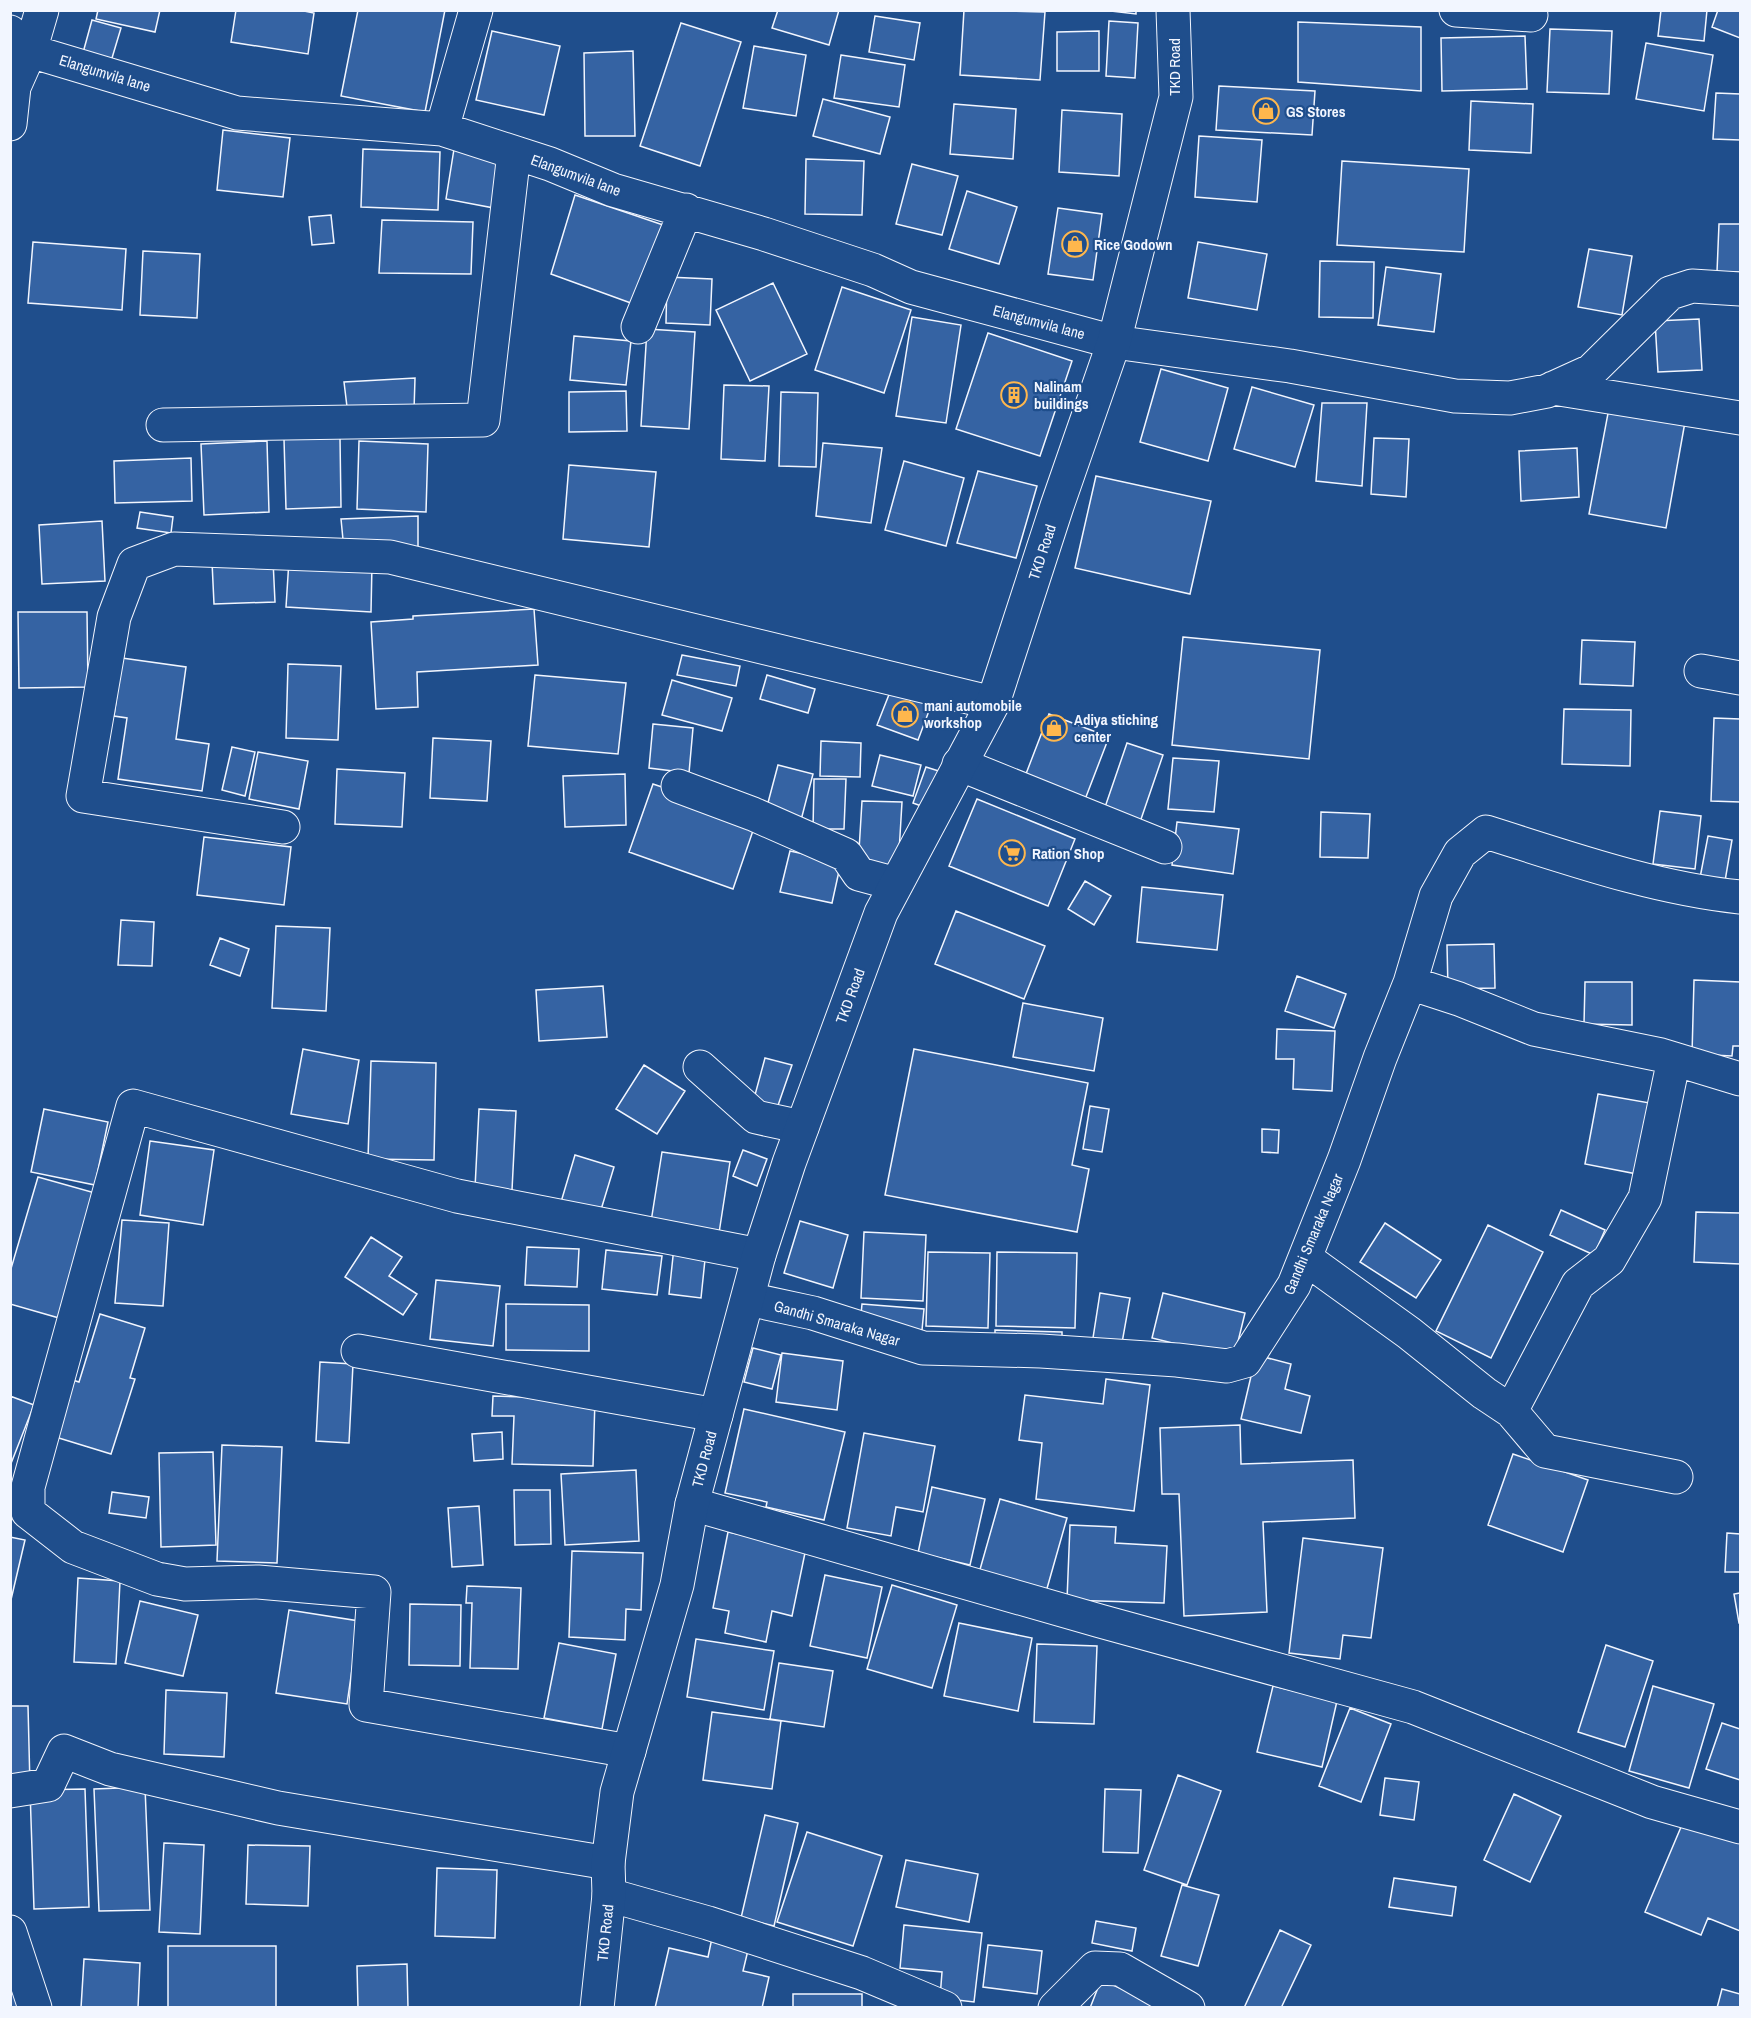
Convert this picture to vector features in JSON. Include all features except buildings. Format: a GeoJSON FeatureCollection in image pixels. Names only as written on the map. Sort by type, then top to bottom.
{"type":"FeatureCollection","features":[{"type":"Feature","properties":{"kind":"street"},"geometry":{"type":"LineString","coordinates":[[10,123],[20,42],[42,10]]}},
{"type":"Feature","properties":{"kind":"street"},"geometry":{"type":"LineString","coordinates":[[442,129],[476,10]]}},
{"type":"Feature","properties":{"kind":"street","name":"TKD Road"},"geometry":{"type":"LineString","coordinates":[[597,2007],[617,1792],[677,1585],[692,1504],[759,1255],[802,1127],[881,913],[993,703],[1057,506],[1114,342],[1176,97],[1173,10]]}},
{"type":"Feature","properties":{"kind":"street"},"geometry":{"type":"LineString","coordinates":[[1456,10],[1531,15]]}},
{"type":"Feature","properties":{"kind":"street","name":"Elangumvila lane"},"geometry":{"type":"LineString","coordinates":[[20,42],[237,113],[442,129],[550,164],[613,190],[686,210],[873,270],[911,287],[1114,342],[1290,366],[1455,396],[1510,398],[1553,388]]}},
{"type":"Feature","properties":{"kind":"street"},"geometry":{"type":"LineString","coordinates":[[163,425],[483,420],[514,153]]}},
{"type":"Feature","properties":{"kind":"street"},"geometry":{"type":"LineString","coordinates":[[638,327],[686,210]]}},
{"type":"Feature","properties":{"kind":"street"},"geometry":{"type":"LineString","coordinates":[[1553,388],[1591,371],[1670,293],[1692,286],[1740,289]]}},
{"type":"Feature","properties":{"kind":"street"},"geometry":{"type":"LineString","coordinates":[[1553,388],[1740,418]]}},
{"type":"Feature","properties":{"kind":"street"},"geometry":{"type":"LineString","coordinates":[[283,827],[83,796],[114,616],[134,564],[174,549],[390,557],[993,703]]}},
{"type":"Feature","properties":{"kind":"street"},"geometry":{"type":"LineString","coordinates":[[1701,671],[1740,678]]}},
{"type":"Feature","properties":{"kind":"street"},"geometry":{"type":"LineString","coordinates":[[959,764],[1165,847]]}},
{"type":"Feature","properties":{"kind":"street"},"geometry":{"type":"LineString","coordinates":[[678,786],[753,814],[846,855],[859,874],[897,884]]}},
{"type":"Feature","properties":{"kind":"street","name":"Gandhi Smaraka Nagar"},"geometry":{"type":"LineString","coordinates":[[748,1299],[813,1313],[923,1348],[1041,1351],[1177,1360],[1227,1366],[1245,1361],[1294,1285],[1344,1161],[1380,1058],[1410,983],[1436,896],[1460,853],[1486,832],[1597,867],[1702,893],[1740,897]]}},
{"type":"Feature","properties":{"kind":"street"},"geometry":{"type":"LineString","coordinates":[[1410,983],[1459,999],[1534,1029],[1674,1059],[1740,1079]]}},
{"type":"Feature","properties":{"kind":"street"},"geometry":{"type":"LineString","coordinates":[[1511,1411],[1578,1284],[1609,1260],[1645,1198],[1674,1059]]}},
{"type":"Feature","properties":{"kind":"street"},"geometry":{"type":"LineString","coordinates":[[700,1067],[756,1117],[802,1127]]}},
{"type":"Feature","properties":{"kind":"street"},"geometry":{"type":"LineString","coordinates":[[629,1751],[366,1705],[374,1592],[258,1582],[185,1584],[157,1579],[73,1547],[28,1512],[28,1487],[133,1106],[457,1196],[759,1255]]}},
{"type":"Feature","properties":{"kind":"street"},"geometry":{"type":"LineString","coordinates":[[1305,1258],[1409,1333],[1511,1411],[1545,1451],[1676,1477]]}},
{"type":"Feature","properties":{"kind":"street"},"geometry":{"type":"LineString","coordinates":[[358,1351],[716,1415]]}},
{"type":"Feature","properties":{"kind":"street"},"geometry":{"type":"LineString","coordinates":[[692,1504],[1089,1618],[1413,1707],[1652,1802],[1740,1827]]}},
{"type":"Feature","properties":{"kind":"street"},"geometry":{"type":"LineString","coordinates":[[10,1791],[48,1785],[64,1751],[110,1769],[278,1808],[608,1879],[708,1923],[862,1973],[945,2007]]}},
{"type":"Feature","properties":{"kind":"street"},"geometry":{"type":"LineString","coordinates":[[10,1932],[35,2007]]}},
{"type":"Feature","properties":{"kind":"street"},"geometry":{"type":"LineString","coordinates":[[1055,2007],[1095,1968],[1120,1970],[1188,2007]]}},
{"type":"Feature","properties":{"kind":"place","name":"GS Stores"},"geometry":{"type":"Point","coordinates":[1266,111]}},
{"type":"Feature","properties":{"kind":"place","name":"Rice Godown"},"geometry":{"type":"Point","coordinates":[1075,244]}},
{"type":"Feature","properties":{"kind":"place","name":"Nalinam buildings"},"geometry":{"type":"Point","coordinates":[1014,395]}},
{"type":"Feature","properties":{"kind":"place","name":"mani automobile workshop"},"geometry":{"type":"Point","coordinates":[905,714]}},
{"type":"Feature","properties":{"kind":"place","name":"Adiya stiching center"},"geometry":{"type":"Point","coordinates":[1054,728]}},
{"type":"Feature","properties":{"kind":"place","name":"Ration Shop"},"geometry":{"type":"Point","coordinates":[1012,853]}}]}
